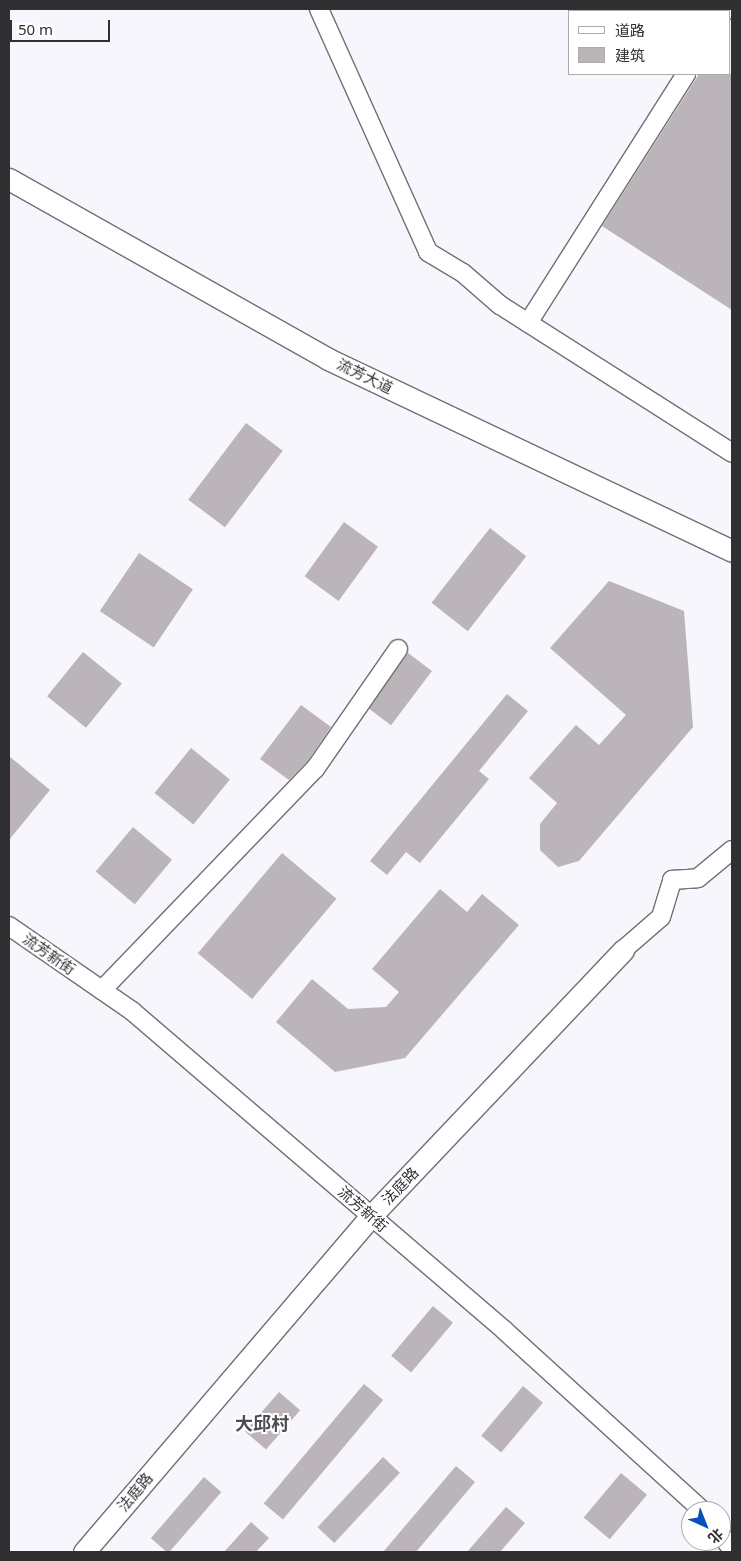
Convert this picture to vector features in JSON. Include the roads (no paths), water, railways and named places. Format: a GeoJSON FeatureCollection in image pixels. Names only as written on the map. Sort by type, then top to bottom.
{"type":"FeatureCollection","features":[{"type":"Feature","properties":{"kind":"main road","name":"流芳大道"},"geometry":{"type":"LineString","coordinates":[[9,178],[328,359],[732,552]]}},
{"type":"Feature","properties":{"kind":"main road","name":"法庭路"},"geometry":{"type":"LineString","coordinates":[[84,1552],[371,1216],[623,950]]}},
{"type":"Feature","properties":{"kind":"street"},"geometry":{"type":"LineString","coordinates":[[319,9],[428,252],[463,273],[500,304],[528,323],[732,453]]}},
{"type":"Feature","properties":{"kind":"street"},"geometry":{"type":"LineString","coordinates":[[528,323],[685,75]]}},
{"type":"Feature","properties":{"kind":"street"},"geometry":{"type":"LineString","coordinates":[[102,990],[315,769],[398,649]]}},
{"type":"Feature","properties":{"kind":"street","name":"法庭路"},"geometry":{"type":"LineString","coordinates":[[623,950],[661,917],[672,880],[698,878],[732,850]]}},
{"type":"Feature","properties":{"kind":"street","name":"流芳新街"},"geometry":{"type":"LineString","coordinates":[[9,926],[132,1011],[371,1216],[692,1501]]}},
{"type":"Feature","properties":{"kind":"district","name":"大邱村"},"geometry":{"type":"Point","coordinates":[262,1423]}}]}
